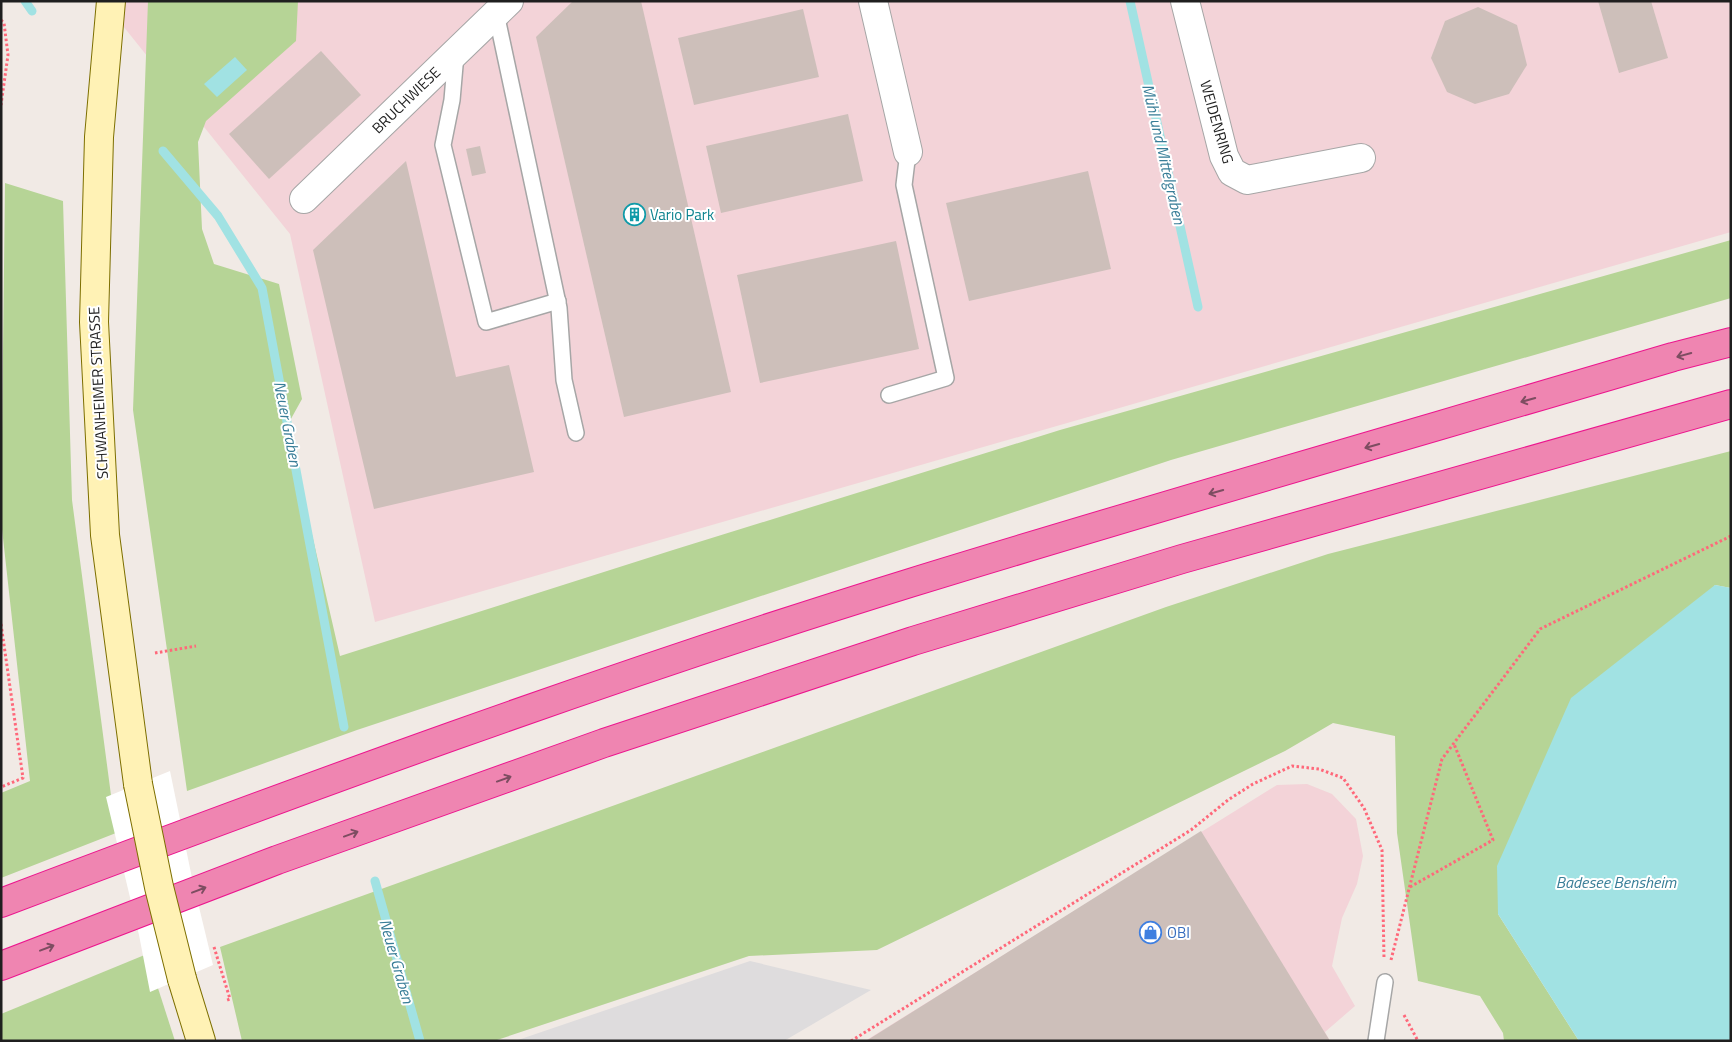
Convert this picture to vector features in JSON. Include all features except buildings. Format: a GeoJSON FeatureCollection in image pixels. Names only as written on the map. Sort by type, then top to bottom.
{"type":"FeatureCollection","features":[{"type":"Feature","properties":{"kind":"highway"},"geometry":{"type":"LineString","coordinates":[[1,903],[271,800],[584,689],[908,584],[1309,464],[1673,357],[1731,342]]}},
{"type":"Feature","properties":{"kind":"highway"},"geometry":{"type":"LineString","coordinates":[[1,966],[277,860],[585,749],[904,644],[1182,559],[1731,404]]}},
{"type":"Feature","properties":{"kind":"main road","name":"SCHWANHEIMER STRASSE"},"geometry":{"type":"LineString","coordinates":[[111,1],[99,137],[94,322],[106,535],[138,784],[159,887],[182,979],[201,1041]]}},
{"type":"Feature","properties":{"kind":"street"},"geometry":{"type":"LineString","coordinates":[[873,1],[908,152]]}},
{"type":"Feature","properties":{"kind":"street","name":"WEIDENRING"},"geometry":{"type":"LineString","coordinates":[[1185,1],[1224,156],[1232,172],[1247,180],[1361,158]]}},
{"type":"Feature","properties":{"kind":"street","name":"BRUCHWIESE"},"geometry":{"type":"LineString","coordinates":[[304,199],[502,7]]}},
{"type":"Feature","properties":{"kind":"lane"},"geometry":{"type":"LineString","coordinates":[[502,7],[558,301],[564,380],[576,433]]}},
{"type":"Feature","properties":{"kind":"lane"},"geometry":{"type":"LineString","coordinates":[[456,52],[452,100],[443,145],[486,322],[558,301]]}},
{"type":"Feature","properties":{"kind":"lane"},"geometry":{"type":"LineString","coordinates":[[890,395],[946,378],[904,185],[908,152]]}},
{"type":"Feature","properties":{"kind":"lane"},"geometry":{"type":"LineString","coordinates":[[1376,1041],[1385,982]]}},
{"type":"Feature","properties":{"kind":"path"},"geometry":{"type":"LineString","coordinates":[[1,20],[4,23],[8,54],[1,105]]}},
{"type":"Feature","properties":{"kind":"path"},"geometry":{"type":"LineString","coordinates":[[1385,982],[1442,759],[1540,629],[1731,536]]}},
{"type":"Feature","properties":{"kind":"path"},"geometry":{"type":"LineString","coordinates":[[1,624],[23,778],[1,787]]}},
{"type":"Feature","properties":{"kind":"path"},"geometry":{"type":"LineString","coordinates":[[155,653],[196,646]]}},
{"type":"Feature","properties":{"kind":"path"},"geometry":{"type":"LineString","coordinates":[[1409,887],[1493,840],[1454,744]]}},
{"type":"Feature","properties":{"kind":"path"},"geometry":{"type":"LineString","coordinates":[[851,1041],[1191,830],[1228,800],[1254,784],[1292,766],[1320,769],[1343,778],[1364,808],[1382,850],[1385,982]]}},
{"type":"Feature","properties":{"kind":"path"},"geometry":{"type":"LineString","coordinates":[[214,946],[230,999],[225,1001]]}},
{"type":"Feature","properties":{"kind":"shaded area"},"geometry":{"type":"Polygon","coordinates":[[[103,1],[1731,1],[1731,232],[375,622],[290,234],[103,1]]]}},
{"type":"Feature","properties":{"kind":"shaded area","name":"OBI"},"geometry":{"type":"Polygon","coordinates":[[[1307,784],[1332,794],[1356,819],[1363,856],[1357,884],[1342,918],[1332,966],[1355,1006],[1325,1032],[1330,1041],[865,1041],[1277,785],[1307,784]]]}},
{"type":"Feature","properties":{"kind":"shaded area"},"geometry":{"type":"Polygon","coordinates":[[[750,961],[871,990],[784,1041],[515,1041],[750,961]]]}},
{"type":"Feature","properties":{"kind":"green space"},"geometry":{"type":"Polygon","coordinates":[[[148,1],[298,1],[296,41],[206,121],[198,142],[202,229],[214,264],[279,284],[302,399],[287,426],[340,656],[1060,430],[1731,240],[1731,298],[1171,460],[357,730],[187,791],[133,410],[148,1]]]}},
{"type":"Feature","properties":{"kind":"green space"},"geometry":{"type":"Polygon","coordinates":[[[5,183],[63,201],[72,500],[116,833],[1,878],[1,793],[30,781],[1,520],[5,183]]]}},
{"type":"Feature","properties":{"kind":"green space"},"geometry":{"type":"Polygon","coordinates":[[[1731,451],[1731,588],[1715,585],[1498,914],[1579,1041],[1504,1041],[1503,1033],[1480,996],[1418,981],[1397,833],[1395,736],[1333,723],[1285,751],[877,950],[749,956],[494,1041],[242,1041],[220,947],[1166,607],[1328,554],[1731,451]]]}},
{"type":"Feature","properties":{"kind":"green space"},"geometry":{"type":"Polygon","coordinates":[[[147,954],[175,1041],[1,1041],[1,1014],[147,954]]]}},
{"type":"Feature","properties":{"kind":"water"},"geometry":{"type":"Polygon","coordinates":[[[235,57],[247,70],[217,97],[204,84],[235,57]]]}},
{"type":"Feature","properties":{"kind":"water","name":"Badesee Bensheim"},"geometry":{"type":"Polygon","coordinates":[[[1715,585],[1731,588],[1731,1041],[1579,1041],[1498,914],[1497,866],[1571,698],[1715,585]]]}},
{"type":"Feature","properties":{"kind":"pier"},"geometry":{"type":"Polygon","coordinates":[[[170,771],[192,878],[213,965],[150,992],[139,935],[106,797],[170,771]]]}},
{"type":"Feature","properties":{"kind":"waterway","name":"Neuer Graben"},"geometry":{"type":"LineString","coordinates":[[25,1],[32,11]]}},
{"type":"Feature","properties":{"kind":"waterway","name":"Mühl und Mittelgraben"},"geometry":{"type":"LineString","coordinates":[[1130,1],[1198,307]]}},
{"type":"Feature","properties":{"kind":"waterway","name":"Neuer Graben"},"geometry":{"type":"LineString","coordinates":[[163,151],[218,216],[262,288],[344,727]]}},
{"type":"Feature","properties":{"kind":"waterway","name":"Neuer Graben"},"geometry":{"type":"LineString","coordinates":[[375,881],[420,1041]]}},
{"type":"Feature","properties":{"kind":"place","name":"Vario Park"},"geometry":{"type":"Point","coordinates":[634,214]}},
{"type":"Feature","properties":{"kind":"place","name":"OBI"},"geometry":{"type":"Point","coordinates":[1151,932]}}]}
